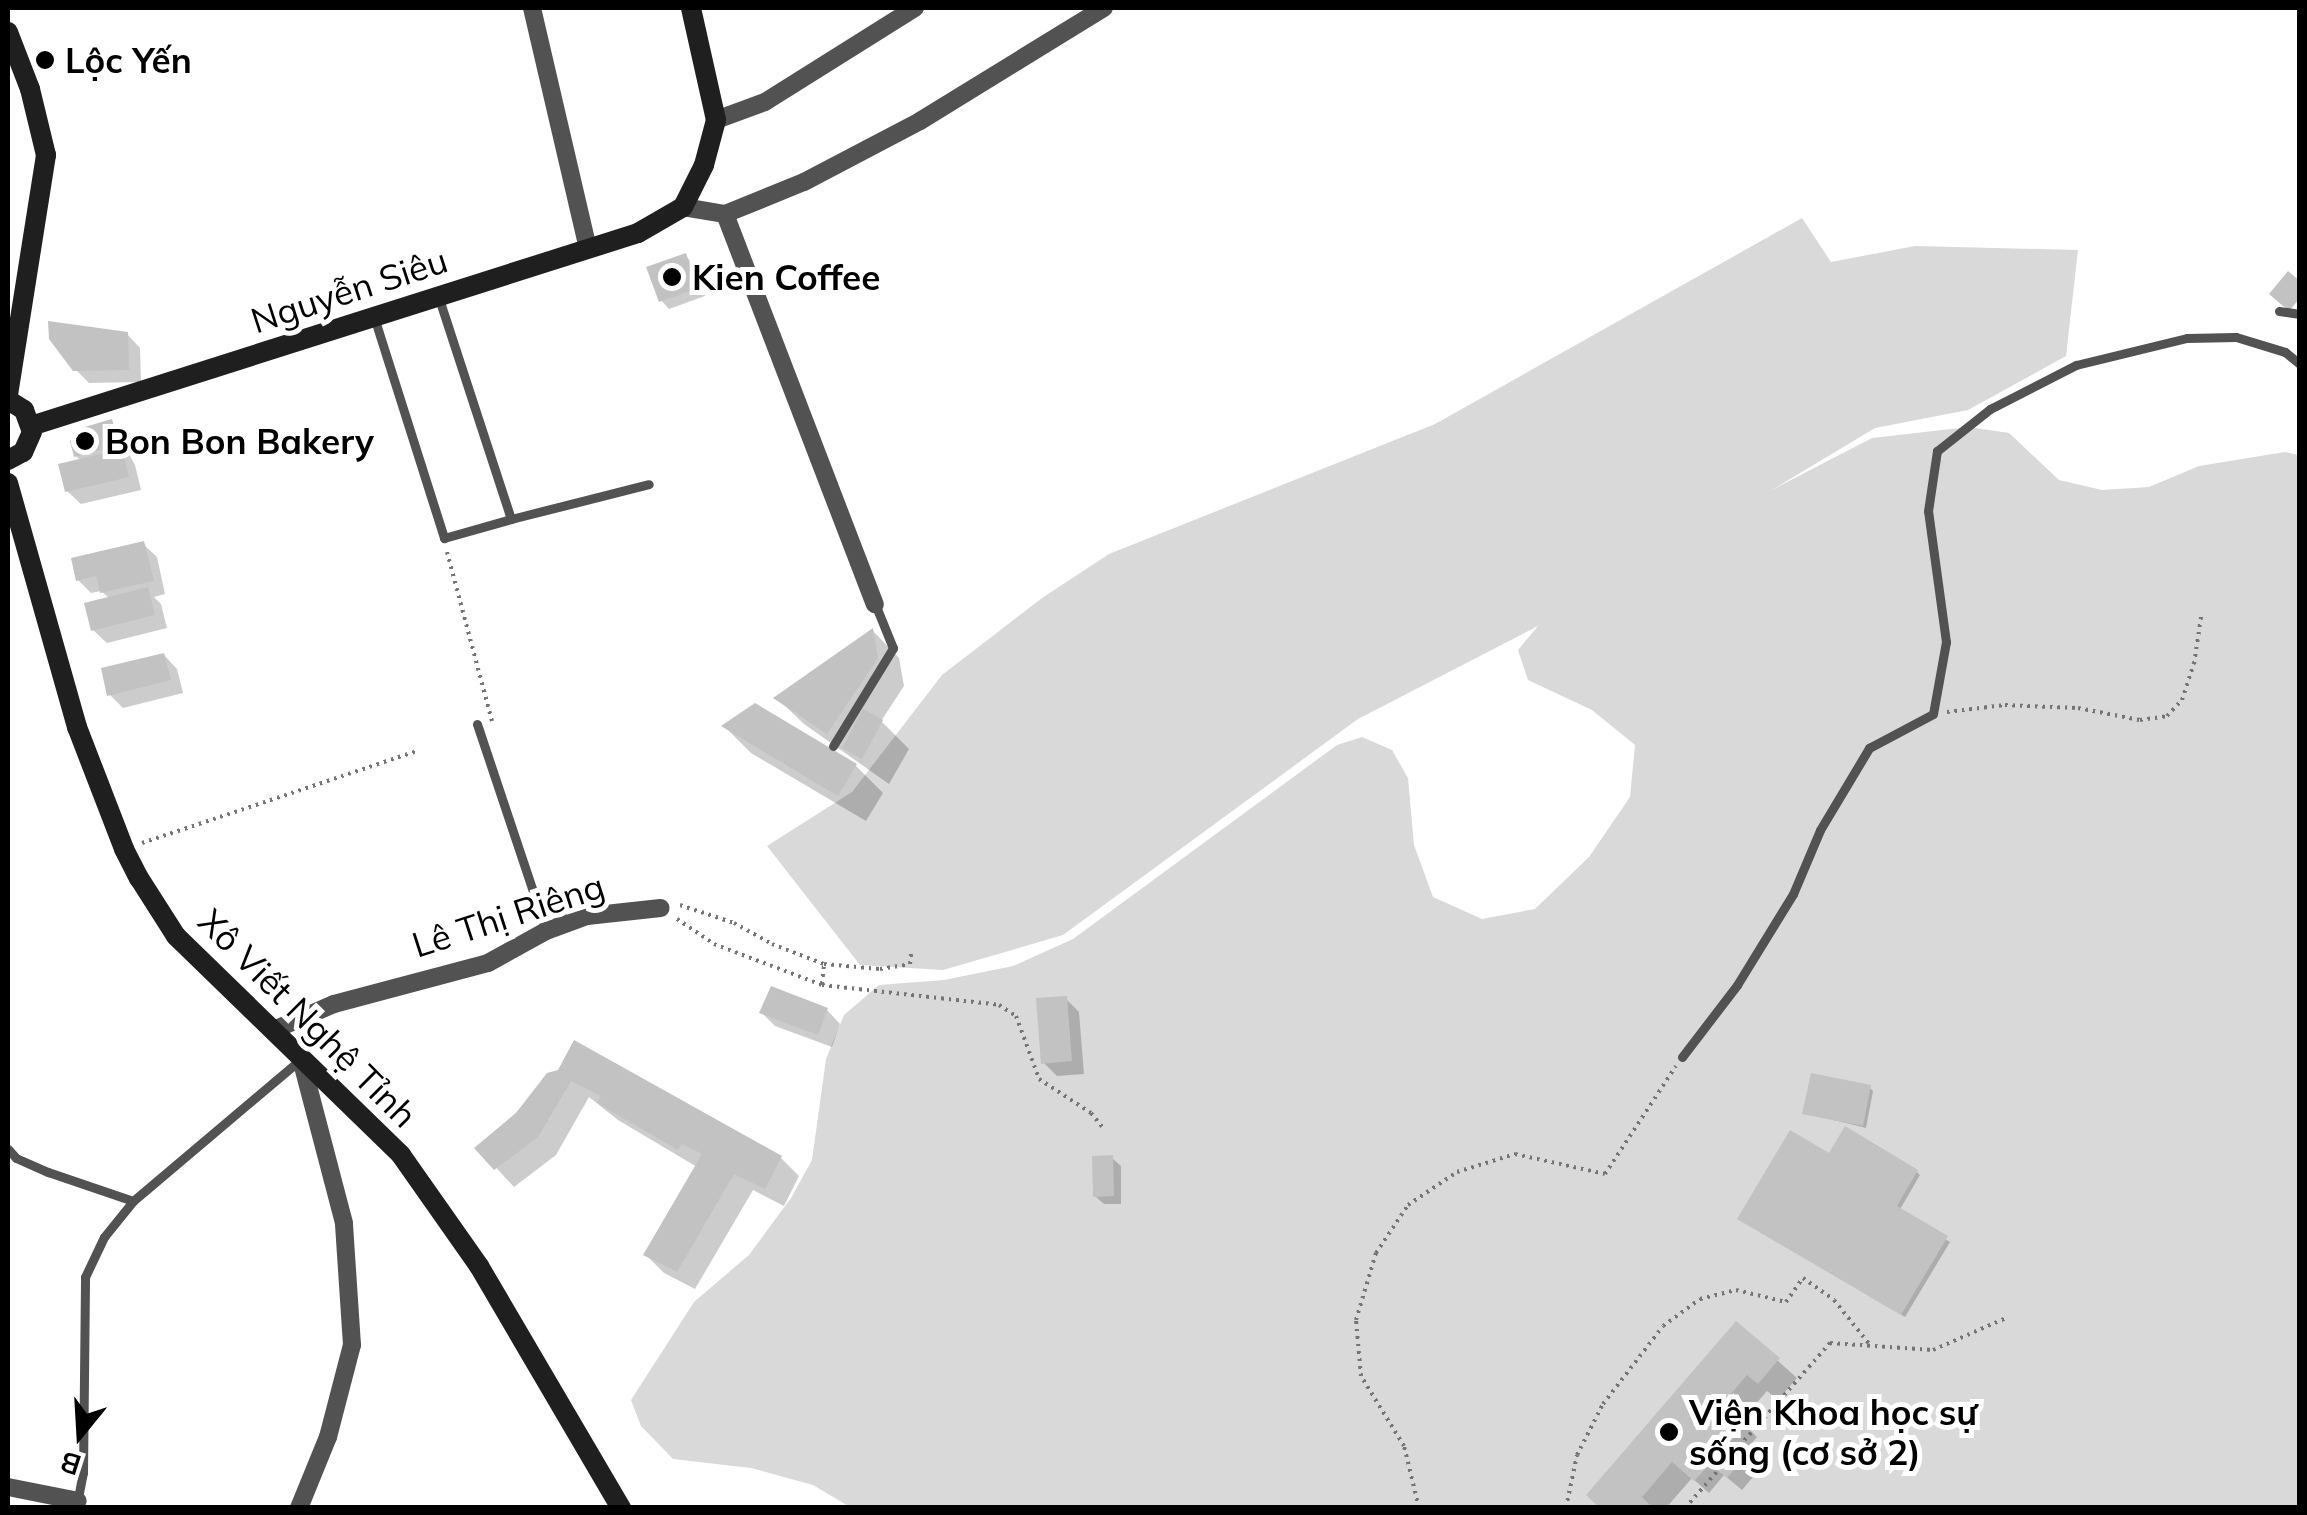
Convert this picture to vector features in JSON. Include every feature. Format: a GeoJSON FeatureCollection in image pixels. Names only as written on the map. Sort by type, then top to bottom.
{"type":"FeatureCollection","features":[{"type":"Feature","properties":{"kind":"main road"},"geometry":{"type":"LineString","coordinates":[[683,206],[704,165],[716,120],[691,8]]}},
{"type":"Feature","properties":{"kind":"main road"},"geometry":{"type":"LineString","coordinates":[[8,32],[30,90],[46,155],[8,398],[24,410],[31,426],[23,452],[8,460]]}},
{"type":"Feature","properties":{"kind":"main road","name":"Nguyễn Siêu"},"geometry":{"type":"LineString","coordinates":[[31,426],[638,233],[683,206]]}},
{"type":"Feature","properties":{"kind":"main road","name":"Xô Viết Nghệ Tỉnh"},"geometry":{"type":"LineString","coordinates":[[8,483],[77,727],[124,849],[176,936],[276,1029],[301,1060],[401,1155],[479,1266],[621,1508]]}},
{"type":"Feature","properties":{"kind":"street"},"geometry":{"type":"LineString","coordinates":[[532,8],[588,248]]}},
{"type":"Feature","properties":{"kind":"street"},"geometry":{"type":"LineString","coordinates":[[716,120],[765,102],[915,8]]}},
{"type":"Feature","properties":{"kind":"street"},"geometry":{"type":"LineString","coordinates":[[683,206],[725,214],[804,182],[920,121],[1104,8]]}},
{"type":"Feature","properties":{"kind":"street"},"geometry":{"type":"LineString","coordinates":[[725,214],[875,604]]}},
{"type":"Feature","properties":{"kind":"street","name":"Lê Thị Riêng"},"geometry":{"type":"LineString","coordinates":[[276,1029],[334,1004],[488,963],[546,931],[587,916],[661,908]]}},
{"type":"Feature","properties":{"kind":"street"},"geometry":{"type":"LineString","coordinates":[[300,1508],[328,1437],[352,1345],[344,1223],[301,1060]]}},
{"type":"Feature","properties":{"kind":"street"},"geometry":{"type":"LineString","coordinates":[[8,1487],[76,1504]]}},
{"type":"Feature","properties":{"kind":"lane"},"geometry":{"type":"LineString","coordinates":[[438,296],[511,519]]}},
{"type":"Feature","properties":{"kind":"lane"},"geometry":{"type":"LineString","coordinates":[[2280,311],[2300,314]]}},
{"type":"Feature","properties":{"kind":"lane"},"geometry":{"type":"LineString","coordinates":[[374,317],[444,538],[649,484]]}},
{"type":"Feature","properties":{"kind":"lane"},"geometry":{"type":"LineString","coordinates":[[1682,1058],[1737,984],[1793,894],[1820,830],[1870,748],[1933,714],[1946,642],[1928,510],[1938,451],[1990,410],[2076,365],[2187,338],[2236,336],[2285,352],[2300,364]]}},
{"type":"Feature","properties":{"kind":"lane"},"geometry":{"type":"LineString","coordinates":[[834,746],[893,648],[875,604]]}},
{"type":"Feature","properties":{"kind":"lane"},"geometry":{"type":"LineString","coordinates":[[477,724],[546,931]]}},
{"type":"Feature","properties":{"kind":"lane"},"geometry":{"type":"LineString","coordinates":[[76,1504],[83,1473],[85,1277],[104,1237],[134,1201],[301,1060]]}},
{"type":"Feature","properties":{"kind":"lane"},"geometry":{"type":"LineString","coordinates":[[8,1148],[16,1158],[48,1172],[134,1201]]}},
{"type":"Feature","properties":{"kind":"path"},"geometry":{"type":"LineString","coordinates":[[444,538],[493,720],[477,724]]}},
{"type":"Feature","properties":{"kind":"path"},"geometry":{"type":"LineString","coordinates":[[1933,714],[2004,705],[2078,708],[2140,720],[2168,716],[2182,700],[2194,664],[2200,616]]}},
{"type":"Feature","properties":{"kind":"path"},"geometry":{"type":"LineString","coordinates":[[124,849],[417,751]]}},
{"type":"Feature","properties":{"kind":"path"},"geometry":{"type":"LineString","coordinates":[[661,908],[688,904],[824,964],[880,970],[910,964],[912,954]]}},
{"type":"Feature","properties":{"kind":"path","name":"Lê Thị Riêng"},"geometry":{"type":"LineString","coordinates":[[661,908],[714,944],[822,985],[999,1004],[1016,1016],[1039,1079],[1091,1113],[1104,1129]]}},
{"type":"Feature","properties":{"kind":"path"},"geometry":{"type":"LineString","coordinates":[[822,985],[824,964]]}},
{"type":"Feature","properties":{"kind":"path"},"geometry":{"type":"LineString","coordinates":[[1419,1508],[1404,1446],[1361,1376],[1356,1320],[1376,1253],[1408,1205],[1458,1172],[1515,1154],[1605,1174],[1682,1058]]}},
{"type":"Feature","properties":{"kind":"path"},"geometry":{"type":"LineString","coordinates":[[1566,1508],[1577,1455],[1603,1404],[1663,1326],[1700,1298],[1736,1290],[1786,1302],[1804,1278],[1834,1300],[1870,1345]]}},
{"type":"Feature","properties":{"kind":"path"},"geometry":{"type":"LineString","coordinates":[[1685,1508],[1830,1343],[1934,1350],[2006,1318]]}},
{"type":"Feature","properties":{"kind":"shaded area"},"geometry":{"type":"Polygon","coordinates":[[[1802,218],[1831,262],[1915,246],[2078,250],[2066,356],[1968,410],[1875,428],[1770,491],[1872,438],[1969,427],[2009,433],[2059,480],[2102,490],[2149,487],[2199,466],[2285,452],[2299,455],[2299,1507],[850,1507],[813,1485],[751,1468],[673,1459],[641,1426],[631,1400],[694,1302],[749,1255],[791,1198],[812,1160],[826,1059],[844,1015],[879,985],[944,980],[1013,966],[1073,939],[1337,745],[1362,737],[1392,750],[1408,778],[1414,845],[1433,897],[1482,919],[1535,909],[1589,857],[1630,797],[1635,745],[1592,710],[1528,680],[1518,650],[1538,626],[1358,719],[1063,935],[943,970],[860,965],[767,846],[852,792],[942,675],[1042,598],[1109,554],[1435,424],[1802,218]]]}},
{"type":"Feature","properties":{"kind":"building","name":"Kien Coffee"},"geometry":{"type":"Polygon","coordinates":[[[686,253],[698,288],[659,302],[646,267],[686,253]]]}},
{"type":"Feature","properties":{"kind":"building"},"geometry":{"type":"Polygon","coordinates":[[[2288,271],[2300,281],[2300,298],[2289,311],[2269,294],[2288,271]]]}},
{"type":"Feature","properties":{"kind":"building"},"geometry":{"type":"Polygon","coordinates":[[[48,321],[128,332],[129,370],[73,371],[49,339],[48,321]]]}},
{"type":"Feature","properties":{"kind":"building"},"geometry":{"type":"Polygon","coordinates":[[[112,419],[119,445],[74,457],[70,441],[81,428],[112,419]]]}},
{"type":"Feature","properties":{"kind":"building"},"geometry":{"type":"Polygon","coordinates":[[[122,449],[129,477],[65,492],[58,464],[122,449]]]}},
{"type":"Feature","properties":{"kind":"building"},"geometry":{"type":"Polygon","coordinates":[[[144,541],[154,581],[100,593],[96,576],[76,581],[71,558],[144,541]]]}},
{"type":"Feature","properties":{"kind":"building"},"geometry":{"type":"Polygon","coordinates":[[[148,587],[155,615],[91,631],[84,603],[148,587]]]}},
{"type":"Feature","properties":{"kind":"building"},"geometry":{"type":"Polygon","coordinates":[[[873,628],[878,658],[827,734],[773,698],[873,628]]]}},
{"type":"Feature","properties":{"kind":"building"},"geometry":{"type":"Polygon","coordinates":[[[164,653],[171,680],[107,696],[101,668],[164,653]]]}},
{"type":"Feature","properties":{"kind":"building"},"geometry":{"type":"Polygon","coordinates":[[[755,703],[857,764],[838,796],[721,726],[755,703]]]}},
{"type":"Feature","properties":{"kind":"building"},"geometry":{"type":"Polygon","coordinates":[[[863,709],[883,720],[862,759],[842,748],[863,709]]]}},
{"type":"Feature","properties":{"kind":"building"},"geometry":{"type":"Polygon","coordinates":[[[771,986],[828,1008],[818,1035],[759,1013],[771,986]]]}},
{"type":"Feature","properties":{"kind":"building"},"geometry":{"type":"Polygon","coordinates":[[[1067,996],[1072,1061],[1041,1064],[1036,998],[1067,996]]]}},
{"type":"Feature","properties":{"kind":"building"},"geometry":{"type":"Polygon","coordinates":[[[574,1040],[782,1156],[765,1189],[734,1174],[677,1272],[643,1255],[702,1154],[682,1144],[678,1150],[597,1103],[601,1096],[571,1081],[538,1137],[494,1170],[474,1148],[516,1113],[547,1073],[558,1070],[574,1040]]]}},
{"type":"Feature","properties":{"kind":"building"},"geometry":{"type":"Polygon","coordinates":[[[1811,1073],[1871,1085],[1863,1126],[1802,1114],[1811,1073]]]}},
{"type":"Feature","properties":{"kind":"building"},"geometry":{"type":"Polygon","coordinates":[[[1845,1126],[1918,1170],[1897,1206],[1948,1236],[1901,1315],[1737,1219],[1790,1130],[1829,1153],[1845,1126]]]}},
{"type":"Feature","properties":{"kind":"building"},"geometry":{"type":"Polygon","coordinates":[[[1113,1155],[1114,1196],[1093,1197],[1092,1156],[1113,1155]]]}},
{"type":"Feature","properties":{"kind":"building","name":"Viện Khoa học sự sống (cơ sở 2)"},"geometry":{"type":"Polygon","coordinates":[[[1736,1321],[1780,1358],[1758,1384],[1747,1375],[1724,1402],[1746,1422],[1729,1441],[1746,1456],[1727,1478],[1710,1464],[1694,1481],[1672,1462],[1642,1497],[1653,1508],[1600,1508],[1586,1495],[1736,1321]]]}},
{"type":"Feature","properties":{"kind":"place","name":"Lộc Yến"},"geometry":{"type":"Point","coordinates":[45,60]}},
{"type":"Feature","properties":{"kind":"place","name":"Kien Coffee"},"geometry":{"type":"Point","coordinates":[672,277]}},
{"type":"Feature","properties":{"kind":"place","name":"Bon Bon Bakery"},"geometry":{"type":"Point","coordinates":[85,441]}},
{"type":"Feature","properties":{"kind":"place","name":"Viện Khoa học sự sống (cơ sở 2)"},"geometry":{"type":"Point","coordinates":[1669,1432]}}]}
